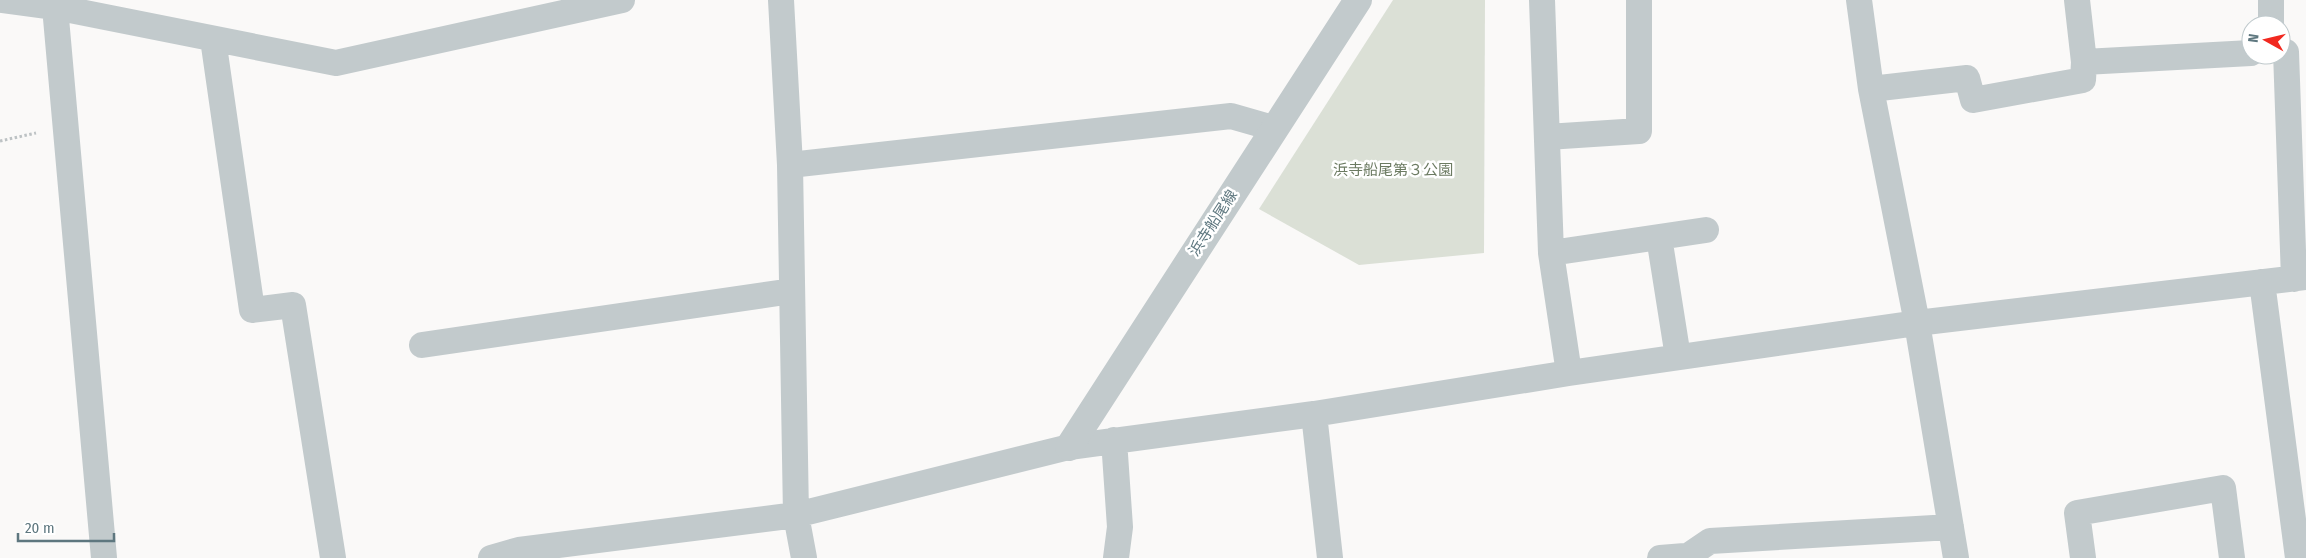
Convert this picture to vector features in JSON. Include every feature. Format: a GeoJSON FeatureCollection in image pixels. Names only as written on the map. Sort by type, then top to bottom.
{"type":"FeatureCollection","features":[{"type":"Feature","properties":{"kind":"street"},"geometry":{"type":"LineString","coordinates":[[3,0],[55,7],[336,63],[622,0]]}},
{"type":"Feature","properties":{"kind":"street"},"geometry":{"type":"LineString","coordinates":[[781,0],[790,165],[796,515],[804,558]]}},
{"type":"Feature","properties":{"kind":"street","name":"浜寺船尾線"},"geometry":{"type":"LineString","coordinates":[[1069,447],[1273,128],[1358,0]]}},
{"type":"Feature","properties":{"kind":"street"},"geometry":{"type":"LineString","coordinates":[[1542,0],[1551,253],[1569,373]]}},
{"type":"Feature","properties":{"kind":"street"},"geometry":{"type":"LineString","coordinates":[[1547,137],[1639,131],[1638,0]]}},
{"type":"Feature","properties":{"kind":"street"},"geometry":{"type":"LineString","coordinates":[[1859,0],[1870,89],[1917,323],[1956,558]]}},
{"type":"Feature","properties":{"kind":"street"},"geometry":{"type":"LineString","coordinates":[[1870,89],[1967,78],[1972,100],[2083,80],[2084,62],[2078,0]]}},
{"type":"Feature","properties":{"kind":"street"},"geometry":{"type":"LineString","coordinates":[[2270,0],[2270,15]]}},
{"type":"Feature","properties":{"kind":"street"},"geometry":{"type":"LineString","coordinates":[[55,7],[104,558]]}},
{"type":"Feature","properties":{"kind":"street"},"geometry":{"type":"LineString","coordinates":[[213,39],[252,310],[293,305],[332,558]]}},
{"type":"Feature","properties":{"kind":"street"},"geometry":{"type":"LineString","coordinates":[[2084,62],[2241,54]]}},
{"type":"Feature","properties":{"kind":"street"},"geometry":{"type":"LineString","coordinates":[[491,558],[518,550],[796,515],[1069,447],[1114,440],[1314,414],[1569,373],[1917,323],[2300,278],[2287,65]]}},
{"type":"Feature","properties":{"kind":"street"},"geometry":{"type":"LineString","coordinates":[[790,165],[1231,116],[1273,128]]}},
{"type":"Feature","properties":{"kind":"street"},"geometry":{"type":"LineString","coordinates":[[1551,253],[1706,230]]}},
{"type":"Feature","properties":{"kind":"street"},"geometry":{"type":"LineString","coordinates":[[1659,237],[1678,357]]}},
{"type":"Feature","properties":{"kind":"street"},"geometry":{"type":"LineString","coordinates":[[2262,282],[2298,558]]}},
{"type":"Feature","properties":{"kind":"street"},"geometry":{"type":"LineString","coordinates":[[422,345],[792,291]]}},
{"type":"Feature","properties":{"kind":"street"},"geometry":{"type":"LineString","coordinates":[[1314,414],[1330,558]]}},
{"type":"Feature","properties":{"kind":"street"},"geometry":{"type":"LineString","coordinates":[[1114,440],[1120,527],[1116,558]]}},
{"type":"Feature","properties":{"kind":"street"},"geometry":{"type":"LineString","coordinates":[[2083,558],[2077,513],[2223,488],[2232,558]]}},
{"type":"Feature","properties":{"kind":"street"},"geometry":{"type":"LineString","coordinates":[[1660,558],[1685,557],[1710,542],[1951,527]]}},
{"type":"Feature","properties":{"kind":"path"},"geometry":{"type":"LineString","coordinates":[[0,141],[66,126]]}},
{"type":"Feature","properties":{"kind":"green space","name":"浜寺船尾第３公園"},"geometry":{"type":"Polygon","coordinates":[[[1393,0],[1485,0],[1484,253],[1359,265],[1259,209],[1393,0]]]}}]}
